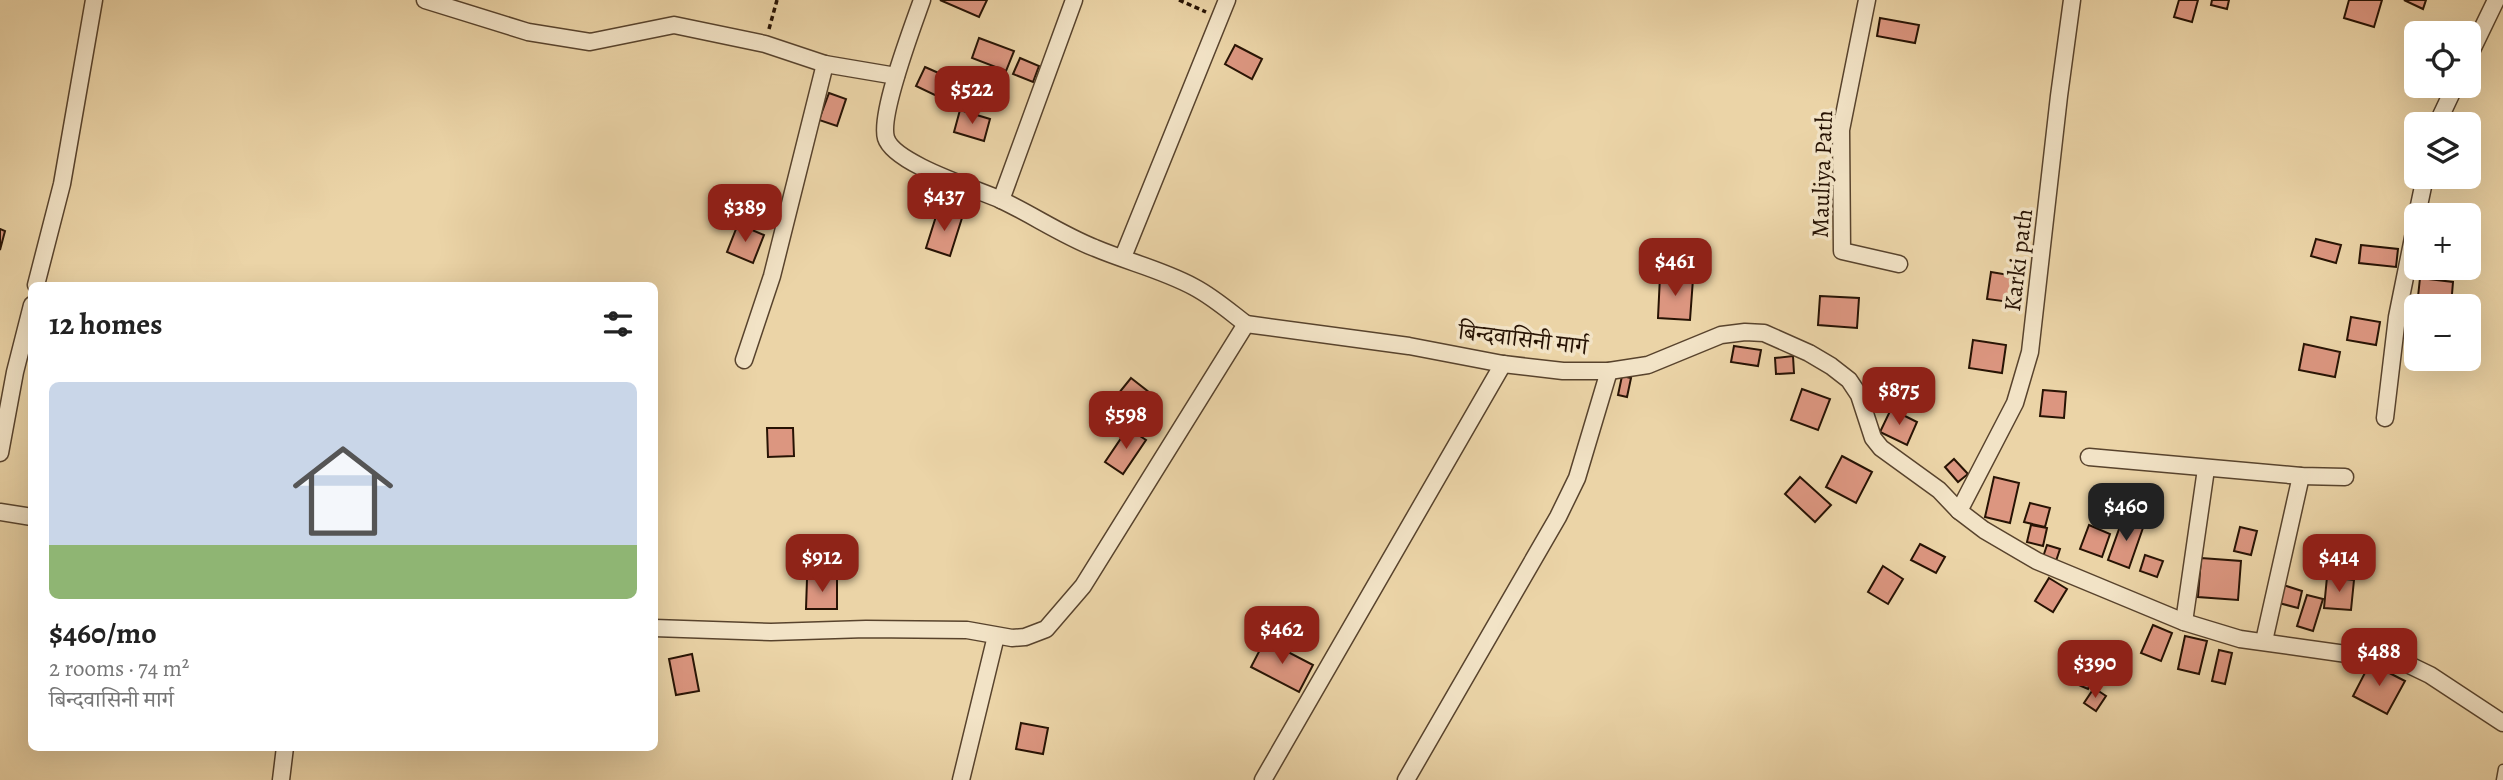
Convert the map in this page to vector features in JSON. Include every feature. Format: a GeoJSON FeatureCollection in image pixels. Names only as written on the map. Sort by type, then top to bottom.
{"type":"FeatureCollection","features":[{"type":"Feature","properties":{"kind":"street"},"geometry":{"type":"LineString","coordinates":[[37,282],[62,184],[94,0]]}},
{"type":"Feature","properties":{"kind":"street"},"geometry":{"type":"LineString","coordinates":[[425,0],[528,32],[590,42],[674,25],[765,44],[825,64],[896,76]]}},
{"type":"Feature","properties":{"kind":"street"},"geometry":{"type":"LineString","coordinates":[[658,628],[771,632],[967,630],[1012,638],[1036,634],[1046,629],[1066,609],[1083,586],[1246,324],[1195,288],[1071,237],[1001,200],[945,179],[900,153],[886,139],[888,113],[896,76],[922,0]]}},
{"type":"Feature","properties":{"kind":"street"},"geometry":{"type":"LineString","coordinates":[[1001,200],[1074,0]]}},
{"type":"Feature","properties":{"kind":"street"},"geometry":{"type":"LineString","coordinates":[[1123,257],[1227,0]]}},
{"type":"Feature","properties":{"kind":"street","name":"Mauliya Path"},"geometry":{"type":"LineString","coordinates":[[1867,0],[1841,130],[1842,251],[1899,264]]}},
{"type":"Feature","properties":{"kind":"street","name":"Karki path"},"geometry":{"type":"LineString","coordinates":[[1959,511],[2015,403],[2030,352],[2072,0]]}},
{"type":"Feature","properties":{"kind":"street"},"geometry":{"type":"LineString","coordinates":[[2481,31],[2496,0]]}},
{"type":"Feature","properties":{"kind":"street"},"geometry":{"type":"LineString","coordinates":[[744,360],[772,276],[825,64]]}},
{"type":"Feature","properties":{"kind":"street"},"geometry":{"type":"LineString","coordinates":[[2385,418],[2397,317],[2404,280]]}},
{"type":"Feature","properties":{"kind":"street"},"geometry":{"type":"LineString","coordinates":[[0,453],[15,372],[28,322]]}},
{"type":"Feature","properties":{"kind":"street","name":"बिन्दवासिनी मार्ग"},"geometry":{"type":"LineString","coordinates":[[1246,324],[1409,346],[1563,371],[1609,371],[1648,365],[1721,335],[1764,333],[1809,353],[1849,380],[1859,395],[1873,438],[1881,448],[1940,490],[1959,511],[1984,530],[2037,561],[2184,622],[2240,639],[2403,662],[2430,675],[2503,723]]}},
{"type":"Feature","properties":{"kind":"street"},"geometry":{"type":"LineString","coordinates":[[1263,780],[1503,363]]}},
{"type":"Feature","properties":{"kind":"street"},"geometry":{"type":"LineString","coordinates":[[1406,780],[1577,478],[1609,371]]}},
{"type":"Feature","properties":{"kind":"street"},"geometry":{"type":"LineString","coordinates":[[2089,457],[2301,477],[2345,477]]}},
{"type":"Feature","properties":{"kind":"street"},"geometry":{"type":"LineString","coordinates":[[2184,622],[2206,469]]}},
{"type":"Feature","properties":{"kind":"street"},"geometry":{"type":"LineString","coordinates":[[2264,641],[2301,477]]}},
{"type":"Feature","properties":{"kind":"street"},"geometry":{"type":"LineString","coordinates":[[0,512],[28,516]]}},
{"type":"Feature","properties":{"kind":"street"},"geometry":{"type":"LineString","coordinates":[[961,780],[996,636]]}},
{"type":"Feature","properties":{"kind":"street"},"geometry":{"type":"LineString","coordinates":[[281,780],[285,751]]}},
{"type":"Feature","properties":{"kind":"lane"},"geometry":{"type":"LineString","coordinates":[[2501,780],[2503,769]]}},
{"type":"Feature","properties":{"kind":"path"},"geometry":{"type":"LineString","coordinates":[[765,44],[777,0]]}},
{"type":"Feature","properties":{"kind":"path"},"geometry":{"type":"LineString","coordinates":[[1178,0],[1221,18]]}},
{"type":"Feature","properties":{"kind":"building"},"geometry":{"type":"Polygon","coordinates":[[[940,0],[987,0],[979,17],[940,0]]]}},
{"type":"Feature","properties":{"kind":"building"},"geometry":{"type":"Polygon","coordinates":[[[2179,0],[2198,0],[2192,22],[2174,17],[2179,0]]]}},
{"type":"Feature","properties":{"kind":"building"},"geometry":{"type":"Polygon","coordinates":[[[2212,0],[2229,0],[2227,9],[2211,5],[2212,0]]]}},
{"type":"Feature","properties":{"kind":"building"},"geometry":{"type":"Polygon","coordinates":[[[2349,0],[2382,0],[2374,27],[2344,18],[2349,0]]]}},
{"type":"Feature","properties":{"kind":"building"},"geometry":{"type":"Polygon","coordinates":[[[2404,0],[2426,0],[2423,9],[2404,0]]]}},
{"type":"Feature","properties":{"kind":"building"},"geometry":{"type":"Polygon","coordinates":[[[1880,18],[1919,25],[1915,43],[1877,36],[1880,18]]]}},
{"type":"Feature","properties":{"kind":"building"},"geometry":{"type":"Polygon","coordinates":[[[979,38],[1014,51],[1006,71],[972,58],[979,38]]]}},
{"type":"Feature","properties":{"kind":"building"},"geometry":{"type":"Polygon","coordinates":[[[1235,45],[1262,59],[1252,79],[1225,64],[1235,45]]]}},
{"type":"Feature","properties":{"kind":"building"},"geometry":{"type":"Polygon","coordinates":[[[1020,58],[1039,66],[1033,82],[1013,74],[1020,58]]]}},
{"type":"Feature","properties":{"kind":"building"},"geometry":{"type":"Polygon","coordinates":[[[925,67],[950,78],[941,98],[916,86],[925,67]]]}},
{"type":"Feature","properties":{"kind":"building"},"geometry":{"type":"Polygon","coordinates":[[[829,93],[846,99],[837,126],[819,120],[829,93]]]}},
{"type":"Feature","properties":{"kind":"building"},"geometry":{"type":"Polygon","coordinates":[[[960,110],[990,119],[984,141],[954,132],[960,110]]]}},
{"type":"Feature","properties":{"kind":"building"},"geometry":{"type":"Polygon","coordinates":[[[938,210],[962,218],[950,256],[926,248],[938,210]]]}},
{"type":"Feature","properties":{"kind":"building"},"geometry":{"type":"Polygon","coordinates":[[[738,224],[764,235],[753,263],[727,252],[738,224]]]}},
{"type":"Feature","properties":{"kind":"building"},"geometry":{"type":"Polygon","coordinates":[[[0,229],[5,231],[0,250],[0,229]]]}},
{"type":"Feature","properties":{"kind":"building"},"geometry":{"type":"Polygon","coordinates":[[[2316,239],[2341,245],[2336,263],[2311,256],[2316,239]]]}},
{"type":"Feature","properties":{"kind":"building"},"geometry":{"type":"Polygon","coordinates":[[[2361,245],[2398,249],[2396,267],[2359,263],[2361,245]]]}},
{"type":"Feature","properties":{"kind":"building"},"geometry":{"type":"Polygon","coordinates":[[[1991,272],[2021,277],[2017,303],[1987,299],[1991,272]]]}},
{"type":"Feature","properties":{"kind":"building"},"geometry":{"type":"Polygon","coordinates":[[[1660,276],[1693,279],[1690,320],[1658,318],[1660,276]]]}},
{"type":"Feature","properties":{"kind":"building"},"geometry":{"type":"Polygon","coordinates":[[[2420,280],[2453,282],[2452,294],[2418,294],[2420,280]]]}},
{"type":"Feature","properties":{"kind":"building"},"geometry":{"type":"Polygon","coordinates":[[[1820,296],[1859,298],[1857,328],[1818,325],[1820,296]]]}},
{"type":"Feature","properties":{"kind":"building"},"geometry":{"type":"Polygon","coordinates":[[[2351,317],[2380,322],[2376,345],[2347,340],[2351,317]]]}},
{"type":"Feature","properties":{"kind":"building"},"geometry":{"type":"Polygon","coordinates":[[[1973,340],[2006,345],[2002,373],[1969,368],[1973,340]]]}},
{"type":"Feature","properties":{"kind":"building"},"geometry":{"type":"Polygon","coordinates":[[[2304,344],[2340,352],[2335,377],[2299,370],[2304,344]]]}},
{"type":"Feature","properties":{"kind":"building"},"geometry":{"type":"Polygon","coordinates":[[[1734,346],[1761,350],[1758,366],[1731,362],[1734,346]]]}},
{"type":"Feature","properties":{"kind":"building"},"geometry":{"type":"Polygon","coordinates":[[[1793,356],[1794,373],[1776,374],[1775,358],[1793,356]]]}},
{"type":"Feature","properties":{"kind":"building"},"geometry":{"type":"Polygon","coordinates":[[[1622,376],[1631,378],[1627,397],[1618,395],[1622,376]]]}},
{"type":"Feature","properties":{"kind":"building"},"geometry":{"type":"Polygon","coordinates":[[[1131,378],[1159,400],[1146,417],[1118,394],[1131,378]]]}},
{"type":"Feature","properties":{"kind":"building"},"geometry":{"type":"Polygon","coordinates":[[[1802,389],[1830,399],[1818,430],[1791,420],[1802,389]]]}},
{"type":"Feature","properties":{"kind":"building"},"geometry":{"type":"Polygon","coordinates":[[[2043,390],[2066,392],[2064,418],[2040,416],[2043,390]]]}},
{"type":"Feature","properties":{"kind":"building"},"geometry":{"type":"Polygon","coordinates":[[[1891,409],[1917,422],[1907,445],[1880,432],[1891,409]]]}},
{"type":"Feature","properties":{"kind":"building"},"geometry":{"type":"Polygon","coordinates":[[[767,428],[793,428],[794,456],[768,457],[767,428]]]}},
{"type":"Feature","properties":{"kind":"building"},"geometry":{"type":"Polygon","coordinates":[[[1128,428],[1146,440],[1123,474],[1105,462],[1128,428]]]}},
{"type":"Feature","properties":{"kind":"building"},"geometry":{"type":"Polygon","coordinates":[[[1842,456],[1872,472],[1856,503],[1826,487],[1842,456]]]}},
{"type":"Feature","properties":{"kind":"building"},"geometry":{"type":"Polygon","coordinates":[[[1954,459],[1968,474],[1958,482],[1945,467],[1954,459]]]}},
{"type":"Feature","properties":{"kind":"building"},"geometry":{"type":"Polygon","coordinates":[[[1800,477],[1831,505],[1815,522],[1785,494],[1800,477]]]}},
{"type":"Feature","properties":{"kind":"building"},"geometry":{"type":"Polygon","coordinates":[[[1994,477],[2019,483],[2010,523],[1985,517],[1994,477]]]}},
{"type":"Feature","properties":{"kind":"building"},"geometry":{"type":"Polygon","coordinates":[[[2030,503],[2050,508],[2045,527],[2024,522],[2030,503]]]}},
{"type":"Feature","properties":{"kind":"building"},"geometry":{"type":"Polygon","coordinates":[[[2123,518],[2144,525],[2129,568],[2108,560],[2123,518]]]}},
{"type":"Feature","properties":{"kind":"building"},"geometry":{"type":"Polygon","coordinates":[[[2031,525],[2047,528],[2043,546],[2027,542],[2031,525]]]}},
{"type":"Feature","properties":{"kind":"building"},"geometry":{"type":"Polygon","coordinates":[[[2089,525],[2110,534],[2102,557],[2080,549],[2089,525]]]}},
{"type":"Feature","properties":{"kind":"building"},"geometry":{"type":"Polygon","coordinates":[[[2240,527],[2257,531],[2251,555],[2234,551],[2240,527]]]}},
{"type":"Feature","properties":{"kind":"building"},"geometry":{"type":"Polygon","coordinates":[[[1920,544],[1945,557],[1936,573],[1911,560],[1920,544]]]}},
{"type":"Feature","properties":{"kind":"building"},"geometry":{"type":"Polygon","coordinates":[[[2047,545],[2060,549],[2056,561],[2043,557],[2047,545]]]}},
{"type":"Feature","properties":{"kind":"building"},"geometry":{"type":"Polygon","coordinates":[[[2145,555],[2163,561],[2157,577],[2140,571],[2145,555]]]}},
{"type":"Feature","properties":{"kind":"building"},"geometry":{"type":"Polygon","coordinates":[[[2201,558],[2241,561],[2238,600],[2198,597],[2201,558]]]}},
{"type":"Feature","properties":{"kind":"building"},"geometry":{"type":"Polygon","coordinates":[[[1883,566],[1903,579],[1888,604],[1868,592],[1883,566]]]}},
{"type":"Feature","properties":{"kind":"building"},"geometry":{"type":"Polygon","coordinates":[[[2327,577],[2354,580],[2351,610],[2324,608],[2327,577]]]}},
{"type":"Feature","properties":{"kind":"building"},"geometry":{"type":"Polygon","coordinates":[[[2049,578],[2067,589],[2053,612],[2035,601],[2049,578]]]}},
{"type":"Feature","properties":{"kind":"building"},"geometry":{"type":"Polygon","coordinates":[[[807,579],[837,579],[837,609],[806,609],[807,579]]]}},
{"type":"Feature","properties":{"kind":"building"},"geometry":{"type":"Polygon","coordinates":[[[2280,584],[2302,591],[2298,608],[2275,602],[2280,584]]]}},
{"type":"Feature","properties":{"kind":"building"},"geometry":{"type":"Polygon","coordinates":[[[2307,595],[2323,599],[2313,631],[2297,626],[2307,595]]]}},
{"type":"Feature","properties":{"kind":"building"},"geometry":{"type":"Polygon","coordinates":[[[2153,625],[2172,633],[2161,661],[2141,653],[2153,625]]]}},
{"type":"Feature","properties":{"kind":"building"},"geometry":{"type":"Polygon","coordinates":[[[2185,636],[2207,641],[2199,674],[2178,669],[2185,636]]]}},
{"type":"Feature","properties":{"kind":"building"},"geometry":{"type":"Polygon","coordinates":[[[1265,640],[1313,665],[1299,692],[1251,667],[1265,640]]]}},
{"type":"Feature","properties":{"kind":"building"},"geometry":{"type":"Polygon","coordinates":[[[2075,648],[2101,660],[2088,689],[2062,678],[2075,648]]]}},
{"type":"Feature","properties":{"kind":"building"},"geometry":{"type":"Polygon","coordinates":[[[2219,650],[2232,653],[2225,684],[2212,681],[2219,650]]]}},
{"type":"Feature","properties":{"kind":"building"},"geometry":{"type":"Polygon","coordinates":[[[692,654],[699,691],[676,695],[669,659],[692,654]]]}},
{"type":"Feature","properties":{"kind":"building"},"geometry":{"type":"Polygon","coordinates":[[[2370,663],[2405,681],[2387,714],[2353,696],[2370,663]]]}},
{"type":"Feature","properties":{"kind":"building"},"geometry":{"type":"Polygon","coordinates":[[[2094,688],[2106,696],[2096,711],[2084,703],[2094,688]]]}},
{"type":"Feature","properties":{"kind":"building"},"geometry":{"type":"Polygon","coordinates":[[[1021,723],[1048,728],[1043,754],[1016,749],[1021,723]]]}}]}
